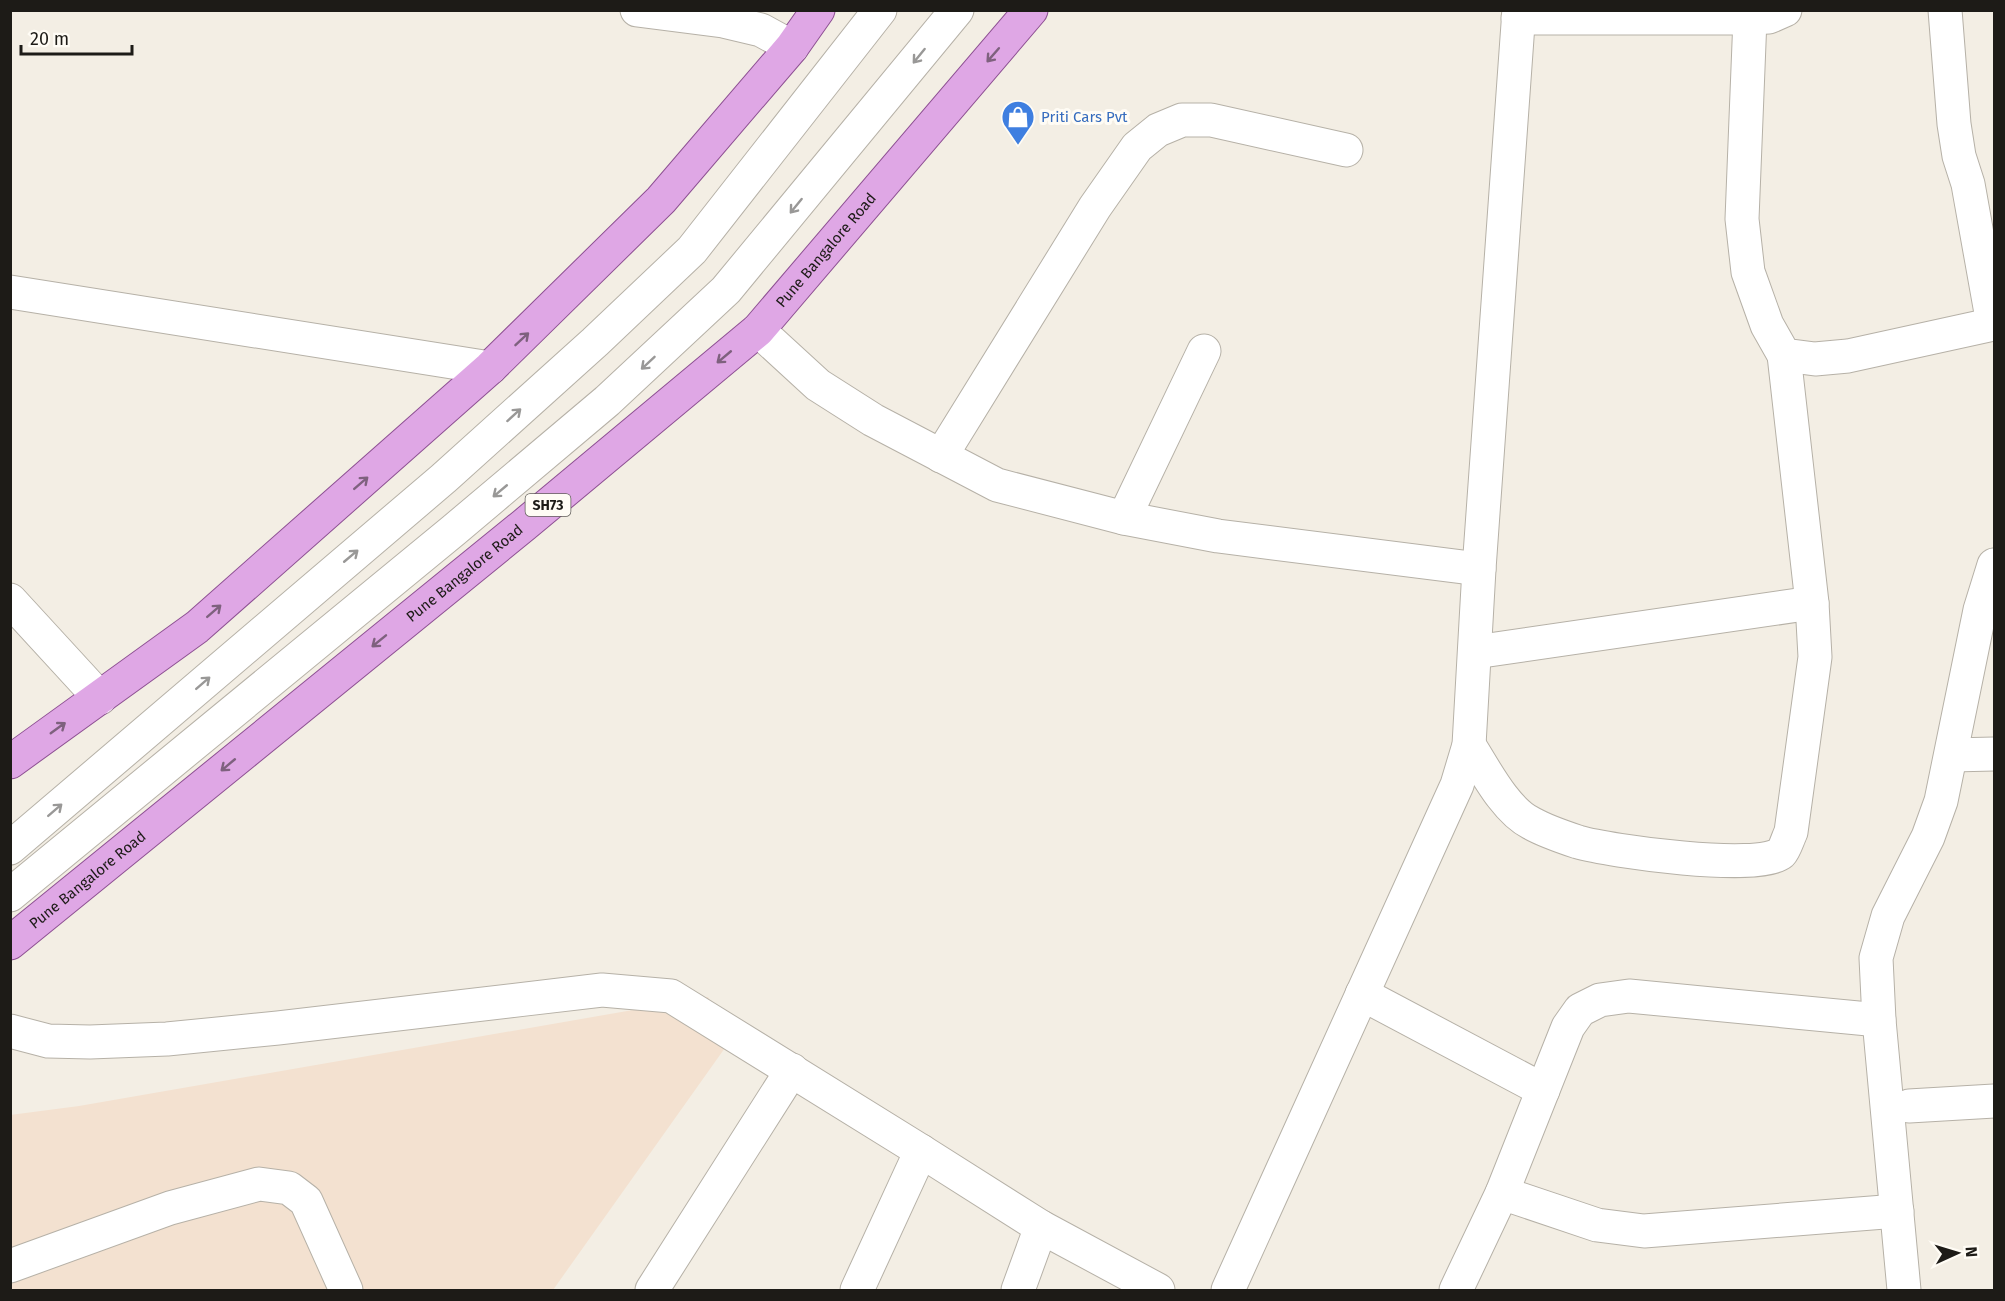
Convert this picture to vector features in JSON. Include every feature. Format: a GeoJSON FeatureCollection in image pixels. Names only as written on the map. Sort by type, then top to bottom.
{"type":"FeatureCollection","features":[{"type":"Feature","properties":{"kind":"main road"},"geometry":{"type":"LineString","coordinates":[[10,762],[197,627],[490,368],[661,200],[792,47],[818,10]]}},
{"type":"Feature","properties":{"kind":"main road","name":"Pune Bangalore Road"},"geometry":{"type":"LineString","coordinates":[[10,943],[524,525],[758,330],[1031,10]]}},
{"type":"Feature","properties":{"kind":"street"},"geometry":{"type":"LineString","coordinates":[[638,10],[752,27],[792,47]]}},
{"type":"Feature","properties":{"kind":"street"},"geometry":{"type":"LineString","coordinates":[[10,848],[444,478],[684,258],[880,10]]}},
{"type":"Feature","properties":{"kind":"street"},"geometry":{"type":"LineString","coordinates":[[10,895],[454,530],[607,400],[726,291],[957,10]]}},
{"type":"Feature","properties":{"kind":"street"},"geometry":{"type":"LineString","coordinates":[[1228,1290],[1457,785],[1469,746],[1479,569],[1519,14],[1750,18],[1769,17],[1785,10]]}},
{"type":"Feature","properties":{"kind":"street"},"geometry":{"type":"LineString","coordinates":[[1784,355],[1815,359],[1848,356],[1994,324],[1968,184],[1959,156],[1954,124],[1945,10]]}},
{"type":"Feature","properties":{"kind":"street"},"geometry":{"type":"LineString","coordinates":[[1469,746],[1507,803],[1530,823],[1578,842],[1642,854],[1736,860],[1767,859],[1781,852],[1791,832],[1815,657],[1812,603],[1784,355],[1767,325],[1748,272],[1742,219],[1750,18]]}},
{"type":"Feature","properties":{"kind":"street"},"geometry":{"type":"LineString","coordinates":[[941,456],[1095,207],[1137,147],[1158,130],[1182,120],[1211,120],[1346,150]]}},
{"type":"Feature","properties":{"kind":"street"},"geometry":{"type":"LineString","coordinates":[[10,292],[490,368]]}},
{"type":"Feature","properties":{"kind":"street"},"geometry":{"type":"LineString","coordinates":[[758,330],[819,385],[873,420],[997,485],[1124,518],[1218,536],[1479,569]]}},
{"type":"Feature","properties":{"kind":"street"},"geometry":{"type":"LineString","coordinates":[[1124,518],[1204,351]]}},
{"type":"Feature","properties":{"kind":"street"},"geometry":{"type":"LineString","coordinates":[[1904,1290],[1876,958],[1888,916],[1928,837],[1941,801],[1980,610],[1995,566]]}},
{"type":"Feature","properties":{"kind":"street"},"geometry":{"type":"LineString","coordinates":[[10,600],[100,698]]}},
{"type":"Feature","properties":{"kind":"street"},"geometry":{"type":"LineString","coordinates":[[1475,652],[1812,603]]}},
{"type":"Feature","properties":{"kind":"street"},"geometry":{"type":"LineString","coordinates":[[1952,755],[1995,754]]}},
{"type":"Feature","properties":{"kind":"street"},"geometry":{"type":"LineString","coordinates":[[10,1031],[48,1041],[166,1039],[602,990],[671,996],[1041,1227],[1158,1290]]}},
{"type":"Feature","properties":{"kind":"street"},"geometry":{"type":"LineString","coordinates":[[1362,994],[1543,1090]]}},
{"type":"Feature","properties":{"kind":"street"},"geometry":{"type":"LineString","coordinates":[[1456,1290],[1502,1193],[1569,1027],[1580,1010],[1600,1000],[1629,996],[1880,1020]]}},
{"type":"Feature","properties":{"kind":"street"},"geometry":{"type":"LineString","coordinates":[[652,1290],[792,1070]]}},
{"type":"Feature","properties":{"kind":"street"},"geometry":{"type":"LineString","coordinates":[[1909,1106],[1995,1101]]}},
{"type":"Feature","properties":{"kind":"street"},"geometry":{"type":"LineString","coordinates":[[857,1290],[921,1151]]}},
{"type":"Feature","properties":{"kind":"street"},"geometry":{"type":"LineString","coordinates":[[10,1266],[170,1208],[259,1184],[289,1188],[306,1201],[346,1290]]}},
{"type":"Feature","properties":{"kind":"street"},"geometry":{"type":"LineString","coordinates":[[1502,1193],[1597,1225],[1644,1231],[1897,1210]]}},
{"type":"Feature","properties":{"kind":"street"},"geometry":{"type":"LineString","coordinates":[[1018,1290],[1041,1227]]}},
{"type":"Feature","properties":{"kind":"shaded area"},"geometry":{"type":"Polygon","coordinates":[[[708,997],[732,1038],[553,1290],[11,1290],[10,1115],[79,1106],[708,997]]]}},
{"type":"Feature","properties":{"kind":"place","name":"Priti Cars Pvt"},"geometry":{"type":"Point","coordinates":[1018,146]}}]}
